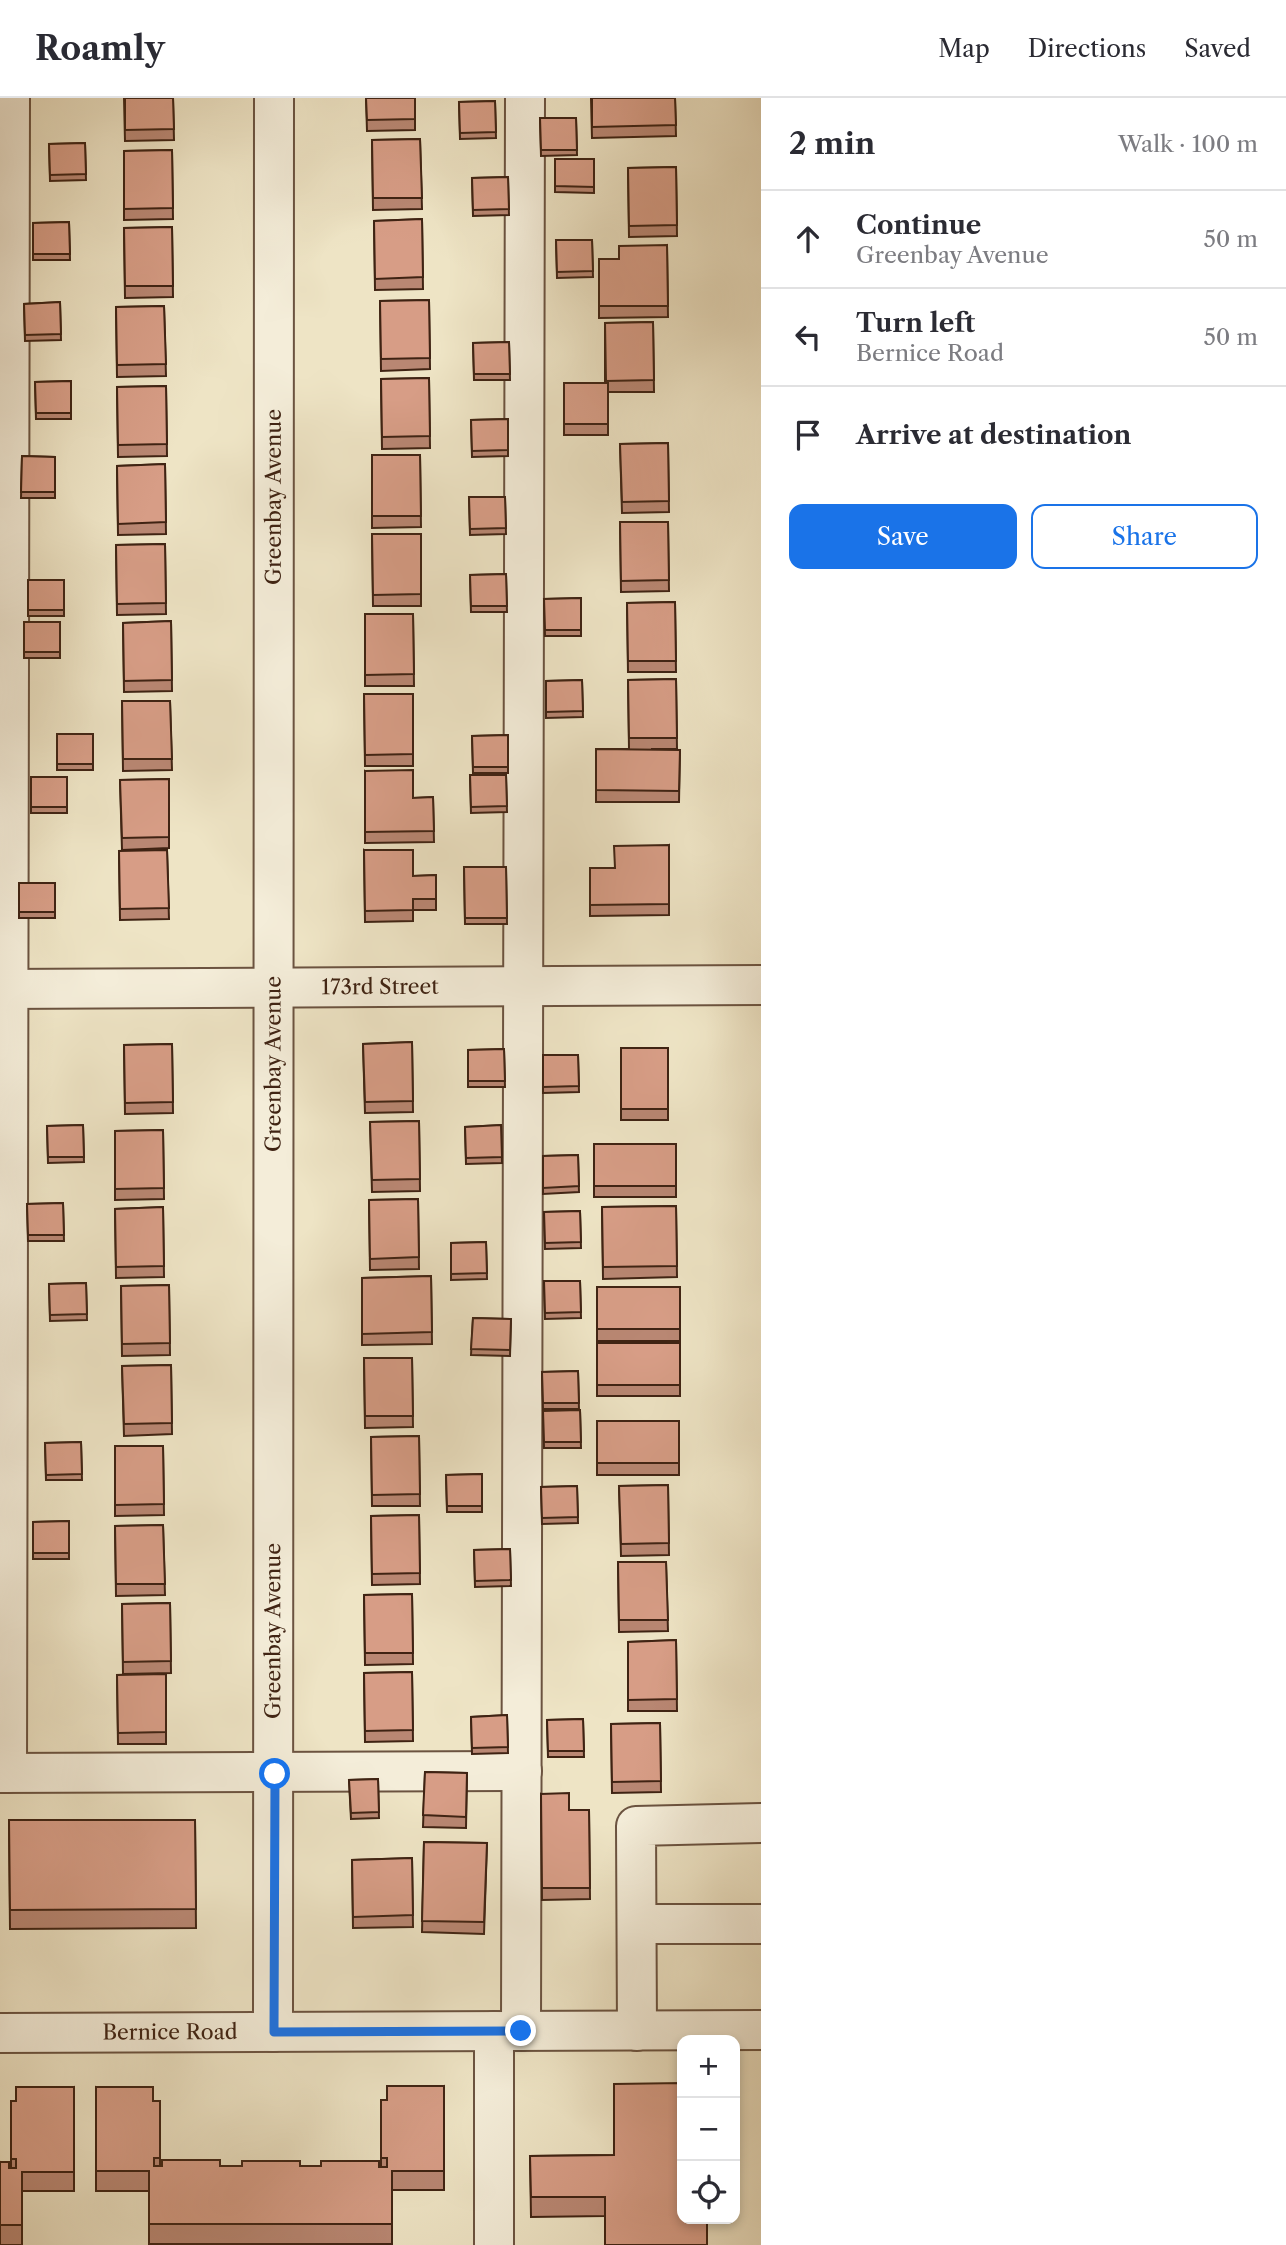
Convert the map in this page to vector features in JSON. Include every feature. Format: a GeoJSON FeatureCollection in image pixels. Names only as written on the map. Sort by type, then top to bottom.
{"type":"FeatureCollection","features":[{"type":"Feature","properties":{"kind":"street"},"geometry":{"type":"LineString","coordinates":[[10,98],[4,1773],[522,1771]]}},
{"type":"Feature","properties":{"kind":"street","name":"Greenbay Avenue"},"geometry":{"type":"LineString","coordinates":[[274,98],[271,987],[274,2032]]}},
{"type":"Feature","properties":{"kind":"street"},"geometry":{"type":"LineString","coordinates":[[494,2245],[522,1771],[525,98]]}},
{"type":"Feature","properties":{"kind":"street","name":"173rd Street"},"geometry":{"type":"LineString","coordinates":[[5,989],[761,985]]}},
{"type":"Feature","properties":{"kind":"street"},"geometry":{"type":"LineString","coordinates":[[637,2031],[636,1826],[761,1823]]}},
{"type":"Feature","properties":{"kind":"street"},"geometry":{"type":"LineString","coordinates":[[637,1924],[761,1924]]}},
{"type":"Feature","properties":{"kind":"street","name":"Bernice Road"},"geometry":{"type":"LineString","coordinates":[[0,2033],[761,2030]]}},
{"type":"Feature","properties":{"kind":"building"},"geometry":{"type":"Polygon","coordinates":[[[125,98],[173,98],[174,129],[125,130],[125,98]]]}},
{"type":"Feature","properties":{"kind":"building"},"geometry":{"type":"Polygon","coordinates":[[[366,98],[415,98],[415,119],[367,120],[366,98]]]}},
{"type":"Feature","properties":{"kind":"building"},"geometry":{"type":"Polygon","coordinates":[[[592,98],[675,98],[676,125],[592,127],[592,98]]]}},
{"type":"Feature","properties":{"kind":"building"},"geometry":{"type":"Polygon","coordinates":[[[495,101],[496,132],[460,133],[459,102],[495,101]]]}},
{"type":"Feature","properties":{"kind":"building"},"geometry":{"type":"Polygon","coordinates":[[[540,118],[576,118],[577,150],[541,150],[540,118]]]}},
{"type":"Feature","properties":{"kind":"building"},"geometry":{"type":"Polygon","coordinates":[[[420,139],[422,198],[373,198],[372,140],[420,139]]]}},
{"type":"Feature","properties":{"kind":"building"},"geometry":{"type":"Polygon","coordinates":[[[85,143],[86,174],[50,175],[49,144],[85,143]]]}},
{"type":"Feature","properties":{"kind":"building"},"geometry":{"type":"Polygon","coordinates":[[[172,150],[173,208],[124,209],[124,151],[172,150]]]}},
{"type":"Feature","properties":{"kind":"building"},"geometry":{"type":"Polygon","coordinates":[[[555,159],[594,159],[594,187],[555,186],[555,159]]]}},
{"type":"Feature","properties":{"kind":"building"},"geometry":{"type":"Polygon","coordinates":[[[676,167],[677,225],[629,226],[628,168],[676,167]]]}},
{"type":"Feature","properties":{"kind":"building"},"geometry":{"type":"Polygon","coordinates":[[[508,177],[509,209],[473,210],[472,178],[508,177]]]}},
{"type":"Feature","properties":{"kind":"building"},"geometry":{"type":"Polygon","coordinates":[[[422,219],[423,277],[375,279],[374,221],[422,219]]]}},
{"type":"Feature","properties":{"kind":"building"},"geometry":{"type":"Polygon","coordinates":[[[69,222],[70,254],[33,254],[33,223],[69,222]]]}},
{"type":"Feature","properties":{"kind":"building"},"geometry":{"type":"Polygon","coordinates":[[[172,227],[173,286],[125,286],[124,228],[172,227]]]}},
{"type":"Feature","properties":{"kind":"building"},"geometry":{"type":"Polygon","coordinates":[[[556,240],[592,240],[593,271],[557,272],[556,240]]]}},
{"type":"Feature","properties":{"kind":"building"},"geometry":{"type":"Polygon","coordinates":[[[667,245],[668,306],[599,306],[599,259],[619,259],[619,246],[667,245]]]}},
{"type":"Feature","properties":{"kind":"building"},"geometry":{"type":"Polygon","coordinates":[[[429,300],[430,358],[381,359],[380,301],[429,300]]]}},
{"type":"Feature","properties":{"kind":"building"},"geometry":{"type":"Polygon","coordinates":[[[60,302],[61,334],[25,335],[24,304],[60,302]]]}},
{"type":"Feature","properties":{"kind":"building"},"geometry":{"type":"Polygon","coordinates":[[[164,306],[166,364],[117,365],[116,307],[164,306]]]}},
{"type":"Feature","properties":{"kind":"building"},"geometry":{"type":"Polygon","coordinates":[[[653,322],[654,380],[606,381],[605,323],[653,322]]]}},
{"type":"Feature","properties":{"kind":"building"},"geometry":{"type":"Polygon","coordinates":[[[509,342],[510,374],[474,374],[473,343],[509,342]]]}},
{"type":"Feature","properties":{"kind":"building"},"geometry":{"type":"Polygon","coordinates":[[[429,378],[430,436],[382,437],[381,379],[429,378]]]}},
{"type":"Feature","properties":{"kind":"building"},"geometry":{"type":"Polygon","coordinates":[[[71,381],[71,413],[36,413],[35,382],[71,381]]]}},
{"type":"Feature","properties":{"kind":"building"},"geometry":{"type":"Polygon","coordinates":[[[564,383],[608,383],[608,424],[564,424],[564,383]]]}},
{"type":"Feature","properties":{"kind":"building"},"geometry":{"type":"Polygon","coordinates":[[[166,386],[167,444],[118,445],[117,387],[166,386]]]}},
{"type":"Feature","properties":{"kind":"building"},"geometry":{"type":"Polygon","coordinates":[[[508,419],[508,450],[472,451],[471,420],[508,419]]]}},
{"type":"Feature","properties":{"kind":"building"},"geometry":{"type":"Polygon","coordinates":[[[668,443],[669,501],[622,502],[620,444],[668,443]]]}},
{"type":"Feature","properties":{"kind":"building"},"geometry":{"type":"Polygon","coordinates":[[[372,455],[420,455],[421,516],[372,516],[372,455]]]}},
{"type":"Feature","properties":{"kind":"building"},"geometry":{"type":"Polygon","coordinates":[[[22,456],[55,457],[55,492],[21,492],[22,456]]]}},
{"type":"Feature","properties":{"kind":"building"},"geometry":{"type":"Polygon","coordinates":[[[165,464],[166,522],[118,524],[117,466],[165,464]]]}},
{"type":"Feature","properties":{"kind":"building"},"geometry":{"type":"Polygon","coordinates":[[[469,497],[505,497],[506,528],[470,529],[469,497]]]}},
{"type":"Feature","properties":{"kind":"building"},"geometry":{"type":"Polygon","coordinates":[[[620,522],[668,522],[669,580],[621,581],[620,522]]]}},
{"type":"Feature","properties":{"kind":"building"},"geometry":{"type":"Polygon","coordinates":[[[372,534],[421,534],[421,594],[373,595],[372,534]]]}},
{"type":"Feature","properties":{"kind":"building"},"geometry":{"type":"Polygon","coordinates":[[[165,544],[166,603],[117,604],[116,545],[165,544]]]}},
{"type":"Feature","properties":{"kind":"building"},"geometry":{"type":"Polygon","coordinates":[[[506,574],[507,606],[471,606],[470,575],[506,574]]]}},
{"type":"Feature","properties":{"kind":"building"},"geometry":{"type":"Polygon","coordinates":[[[28,580],[64,580],[64,610],[28,610],[28,580]]]}},
{"type":"Feature","properties":{"kind":"building"},"geometry":{"type":"Polygon","coordinates":[[[581,598],[581,630],[545,630],[544,599],[581,598]]]}},
{"type":"Feature","properties":{"kind":"building"},"geometry":{"type":"Polygon","coordinates":[[[675,602],[676,661],[628,661],[627,603],[675,602]]]}},
{"type":"Feature","properties":{"kind":"building"},"geometry":{"type":"Polygon","coordinates":[[[365,614],[413,614],[414,674],[365,675],[365,614]]]}},
{"type":"Feature","properties":{"kind":"building"},"geometry":{"type":"Polygon","coordinates":[[[171,621],[172,680],[124,681],[123,623],[171,621]]]}},
{"type":"Feature","properties":{"kind":"building"},"geometry":{"type":"Polygon","coordinates":[[[24,622],[60,622],[60,652],[24,652],[24,622]]]}},
{"type":"Feature","properties":{"kind":"building"},"geometry":{"type":"Polygon","coordinates":[[[676,679],[677,738],[629,738],[628,680],[676,679]]]}},
{"type":"Feature","properties":{"kind":"building"},"geometry":{"type":"Polygon","coordinates":[[[582,680],[583,711],[546,712],[546,681],[582,680]]]}},
{"type":"Feature","properties":{"kind":"building"},"geometry":{"type":"Polygon","coordinates":[[[364,694],[413,694],[413,754],[365,755],[364,694]]]}},
{"type":"Feature","properties":{"kind":"building"},"geometry":{"type":"Polygon","coordinates":[[[122,701],[170,701],[172,759],[123,759],[122,701]]]}},
{"type":"Feature","properties":{"kind":"building"},"geometry":{"type":"Polygon","coordinates":[[[57,734],[93,734],[93,764],[57,764],[57,734]]]}},
{"type":"Feature","properties":{"kind":"building"},"geometry":{"type":"Polygon","coordinates":[[[508,735],[508,767],[473,767],[472,736],[508,735]]]}},
{"type":"Feature","properties":{"kind":"building"},"geometry":{"type":"Polygon","coordinates":[[[596,749],[680,750],[679,791],[596,790],[596,749]]]}},
{"type":"Feature","properties":{"kind":"building"},"geometry":{"type":"Polygon","coordinates":[[[413,770],[413,798],[433,797],[434,831],[365,832],[365,771],[413,770]]]}},
{"type":"Feature","properties":{"kind":"building"},"geometry":{"type":"Polygon","coordinates":[[[470,775],[506,775],[507,806],[471,807],[470,775]]]}},
{"type":"Feature","properties":{"kind":"building"},"geometry":{"type":"Polygon","coordinates":[[[31,777],[67,777],[67,807],[31,807],[31,777]]]}},
{"type":"Feature","properties":{"kind":"building"},"geometry":{"type":"Polygon","coordinates":[[[169,779],[169,837],[122,838],[120,780],[169,779]]]}},
{"type":"Feature","properties":{"kind":"building"},"geometry":{"type":"Polygon","coordinates":[[[669,845],[669,904],[590,905],[590,868],[615,868],[614,846],[669,845]]]}},
{"type":"Feature","properties":{"kind":"building"},"geometry":{"type":"Polygon","coordinates":[[[167,850],[169,908],[120,909],[119,851],[167,850]]]}},
{"type":"Feature","properties":{"kind":"building"},"geometry":{"type":"Polygon","coordinates":[[[364,850],[413,850],[413,876],[436,875],[436,899],[413,899],[413,910],[365,911],[364,850]]]}},
{"type":"Feature","properties":{"kind":"building"},"geometry":{"type":"Polygon","coordinates":[[[464,867],[506,867],[507,918],[465,918],[464,867]]]}},
{"type":"Feature","properties":{"kind":"building"},"geometry":{"type":"Polygon","coordinates":[[[19,883],[55,883],[55,912],[19,912],[19,883]]]}},
{"type":"Feature","properties":{"kind":"building"},"geometry":{"type":"Polygon","coordinates":[[[412,1042],[413,1101],[365,1102],[363,1044],[412,1042]]]}},
{"type":"Feature","properties":{"kind":"building"},"geometry":{"type":"Polygon","coordinates":[[[172,1044],[173,1102],[125,1103],[124,1045],[172,1044]]]}},
{"type":"Feature","properties":{"kind":"building"},"geometry":{"type":"Polygon","coordinates":[[[621,1048],[668,1048],[668,1109],[621,1109],[621,1048]]]}},
{"type":"Feature","properties":{"kind":"building"},"geometry":{"type":"Polygon","coordinates":[[[504,1049],[505,1081],[468,1081],[468,1050],[504,1049]]]}},
{"type":"Feature","properties":{"kind":"building"},"geometry":{"type":"Polygon","coordinates":[[[543,1055],[578,1055],[579,1086],[543,1087],[543,1055]]]}},
{"type":"Feature","properties":{"kind":"building"},"geometry":{"type":"Polygon","coordinates":[[[419,1121],[420,1179],[372,1180],[370,1122],[419,1121]]]}},
{"type":"Feature","properties":{"kind":"building"},"geometry":{"type":"Polygon","coordinates":[[[83,1125],[84,1157],[48,1157],[47,1126],[83,1125]]]}},
{"type":"Feature","properties":{"kind":"building"},"geometry":{"type":"Polygon","coordinates":[[[501,1125],[502,1157],[466,1158],[465,1127],[501,1125]]]}},
{"type":"Feature","properties":{"kind":"building"},"geometry":{"type":"Polygon","coordinates":[[[163,1130],[164,1188],[115,1189],[115,1131],[163,1130]]]}},
{"type":"Feature","properties":{"kind":"building"},"geometry":{"type":"Polygon","coordinates":[[[594,1144],[676,1144],[676,1186],[594,1186],[594,1144]]]}},
{"type":"Feature","properties":{"kind":"building"},"geometry":{"type":"Polygon","coordinates":[[[578,1155],[579,1186],[543,1188],[543,1156],[578,1155]]]}},
{"type":"Feature","properties":{"kind":"building"},"geometry":{"type":"Polygon","coordinates":[[[418,1199],[419,1257],[370,1259],[369,1200],[418,1199]]]}},
{"type":"Feature","properties":{"kind":"building"},"geometry":{"type":"Polygon","coordinates":[[[63,1203],[64,1235],[28,1235],[27,1204],[63,1203]]]}},
{"type":"Feature","properties":{"kind":"building"},"geometry":{"type":"Polygon","coordinates":[[[676,1206],[677,1266],[603,1267],[602,1207],[676,1206]]]}},
{"type":"Feature","properties":{"kind":"building"},"geometry":{"type":"Polygon","coordinates":[[[163,1207],[164,1266],[116,1267],[115,1209],[163,1207]]]}},
{"type":"Feature","properties":{"kind":"building"},"geometry":{"type":"Polygon","coordinates":[[[580,1211],[581,1242],[545,1243],[544,1212],[580,1211]]]}},
{"type":"Feature","properties":{"kind":"building"},"geometry":{"type":"Polygon","coordinates":[[[486,1242],[487,1273],[451,1274],[451,1243],[486,1242]]]}},
{"type":"Feature","properties":{"kind":"building"},"geometry":{"type":"Polygon","coordinates":[[[431,1276],[432,1332],[362,1334],[362,1278],[431,1276]]]}},
{"type":"Feature","properties":{"kind":"building"},"geometry":{"type":"Polygon","coordinates":[[[544,1281],[580,1281],[581,1312],[545,1313],[544,1281]]]}},
{"type":"Feature","properties":{"kind":"building"},"geometry":{"type":"Polygon","coordinates":[[[86,1283],[87,1314],[50,1315],[49,1284],[86,1283]]]}},
{"type":"Feature","properties":{"kind":"building"},"geometry":{"type":"Polygon","coordinates":[[[169,1285],[170,1343],[122,1344],[121,1286],[169,1285]]]}},
{"type":"Feature","properties":{"kind":"building"},"geometry":{"type":"Polygon","coordinates":[[[597,1287],[680,1287],[680,1329],[597,1329],[597,1287]]]}},
{"type":"Feature","properties":{"kind":"building"},"geometry":{"type":"Polygon","coordinates":[[[473,1318],[511,1319],[510,1350],[471,1349],[473,1318]]]}},
{"type":"Feature","properties":{"kind":"building"},"geometry":{"type":"Polygon","coordinates":[[[597,1343],[680,1343],[680,1385],[597,1385],[597,1343]]]}},
{"type":"Feature","properties":{"kind":"building"},"geometry":{"type":"Polygon","coordinates":[[[364,1358],[412,1358],[413,1416],[365,1416],[364,1358]]]}},
{"type":"Feature","properties":{"kind":"building"},"geometry":{"type":"Polygon","coordinates":[[[171,1365],[172,1423],[124,1424],[122,1366],[171,1365]]]}},
{"type":"Feature","properties":{"kind":"building"},"geometry":{"type":"Polygon","coordinates":[[[578,1371],[579,1403],[543,1403],[542,1372],[578,1371]]]}},
{"type":"Feature","properties":{"kind":"building"},"geometry":{"type":"Polygon","coordinates":[[[580,1410],[581,1442],[544,1442],[543,1411],[580,1410]]]}},
{"type":"Feature","properties":{"kind":"building"},"geometry":{"type":"Polygon","coordinates":[[[597,1421],[679,1421],[679,1463],[597,1463],[597,1421]]]}},
{"type":"Feature","properties":{"kind":"building"},"geometry":{"type":"Polygon","coordinates":[[[419,1436],[420,1494],[372,1495],[371,1437],[419,1436]]]}},
{"type":"Feature","properties":{"kind":"building"},"geometry":{"type":"Polygon","coordinates":[[[81,1442],[82,1474],[46,1475],[45,1443],[81,1442]]]}},
{"type":"Feature","properties":{"kind":"building"},"geometry":{"type":"Polygon","coordinates":[[[115,1446],[163,1446],[164,1504],[115,1505],[115,1446]]]}},
{"type":"Feature","properties":{"kind":"building"},"geometry":{"type":"Polygon","coordinates":[[[482,1474],[482,1506],[447,1506],[446,1475],[482,1474]]]}},
{"type":"Feature","properties":{"kind":"building"},"geometry":{"type":"Polygon","coordinates":[[[668,1485],[669,1543],[621,1544],[619,1486],[668,1485]]]}},
{"type":"Feature","properties":{"kind":"building"},"geometry":{"type":"Polygon","coordinates":[[[577,1486],[578,1517],[542,1518],[541,1487],[577,1486]]]}},
{"type":"Feature","properties":{"kind":"building"},"geometry":{"type":"Polygon","coordinates":[[[419,1515],[420,1573],[372,1574],[371,1516],[419,1515]]]}},
{"type":"Feature","properties":{"kind":"building"},"geometry":{"type":"Polygon","coordinates":[[[69,1521],[69,1553],[33,1553],[33,1522],[69,1521]]]}},
{"type":"Feature","properties":{"kind":"building"},"geometry":{"type":"Polygon","coordinates":[[[163,1525],[165,1584],[116,1584],[115,1526],[163,1525]]]}},
{"type":"Feature","properties":{"kind":"building"},"geometry":{"type":"Polygon","coordinates":[[[510,1549],[511,1580],[475,1581],[474,1550],[510,1549]]]}},
{"type":"Feature","properties":{"kind":"building"},"geometry":{"type":"Polygon","coordinates":[[[618,1562],[666,1562],[668,1620],[619,1620],[618,1562]]]}},
{"type":"Feature","properties":{"kind":"building"},"geometry":{"type":"Polygon","coordinates":[[[412,1594],[413,1653],[365,1653],[364,1595],[412,1594]]]}},
{"type":"Feature","properties":{"kind":"building"},"geometry":{"type":"Polygon","coordinates":[[[170,1603],[171,1661],[123,1662],[122,1604],[170,1603]]]}},
{"type":"Feature","properties":{"kind":"building"},"geometry":{"type":"Polygon","coordinates":[[[676,1640],[677,1699],[628,1700],[628,1642],[676,1640]]]}},
{"type":"Feature","properties":{"kind":"building"},"geometry":{"type":"Polygon","coordinates":[[[412,1672],[413,1730],[365,1731],[364,1673],[412,1672]]]}},
{"type":"Feature","properties":{"kind":"building"},"geometry":{"type":"Polygon","coordinates":[[[166,1674],[166,1732],[118,1733],[117,1675],[166,1674]]]}},
{"type":"Feature","properties":{"kind":"building"},"geometry":{"type":"Polygon","coordinates":[[[507,1715],[508,1747],[472,1748],[471,1717],[507,1715]]]}},
{"type":"Feature","properties":{"kind":"building"},"geometry":{"type":"Polygon","coordinates":[[[583,1719],[584,1751],[548,1751],[547,1720],[583,1719]]]}},
{"type":"Feature","properties":{"kind":"building"},"geometry":{"type":"Polygon","coordinates":[[[660,1723],[661,1781],[612,1782],[611,1724],[660,1723]]]}},
{"type":"Feature","properties":{"kind":"building"},"geometry":{"type":"Polygon","coordinates":[[[425,1772],[467,1773],[466,1817],[423,1815],[425,1772]]]}},
{"type":"Feature","properties":{"kind":"building"},"geometry":{"type":"Polygon","coordinates":[[[378,1779],[379,1812],[351,1813],[349,1780],[378,1779]]]}},
{"type":"Feature","properties":{"kind":"building"},"geometry":{"type":"Polygon","coordinates":[[[569,1793],[569,1810],[589,1810],[590,1888],[542,1888],[541,1794],[569,1793]]]}},
{"type":"Feature","properties":{"kind":"building"},"geometry":{"type":"Polygon","coordinates":[[[9,1820],[195,1820],[196,1909],[10,1910],[9,1820]]]}},
{"type":"Feature","properties":{"kind":"building"},"geometry":{"type":"Polygon","coordinates":[[[424,1842],[487,1843],[484,1922],[422,1921],[424,1842]]]}},
{"type":"Feature","properties":{"kind":"building"},"geometry":{"type":"Polygon","coordinates":[[[412,1858],[413,1915],[353,1917],[352,1860],[412,1858]]]}},
{"type":"Feature","properties":{"kind":"building"},"geometry":{"type":"Polygon","coordinates":[[[677,2083],[677,2224],[707,2224],[707,2245],[605,2245],[605,2197],[531,2197],[530,2156],[614,2155],[614,2084],[677,2083]]]}},
{"type":"Feature","properties":{"kind":"building"},"geometry":{"type":"Polygon","coordinates":[[[387,2086],[444,2086],[444,2171],[392,2171],[392,2224],[149,2224],[149,2171],[96,2171],[96,2087],[153,2087],[153,2101],[160,2101],[160,2158],[154,2158],[154,2166],[162,2166],[162,2160],[220,2160],[220,2166],[242,2166],[242,2161],[300,2161],[300,2166],[321,2166],[321,2161],[379,2161],[379,2167],[387,2167],[387,2158],[381,2158],[381,2100],[387,2100],[387,2086]]]}},
{"type":"Feature","properties":{"kind":"building"},"geometry":{"type":"Polygon","coordinates":[[[16,2087],[74,2087],[74,2172],[22,2172],[22,2225],[0,2225],[0,2162],[9,2162],[9,2168],[16,2168],[16,2159],[11,2159],[11,2101],[16,2101],[16,2087]]]}},
{"type":"Feature","properties":{"kind":"route"},"geometry":{"type":"LineString","coordinates":[[275,1774],[274,2032],[521,2031]]}}]}
